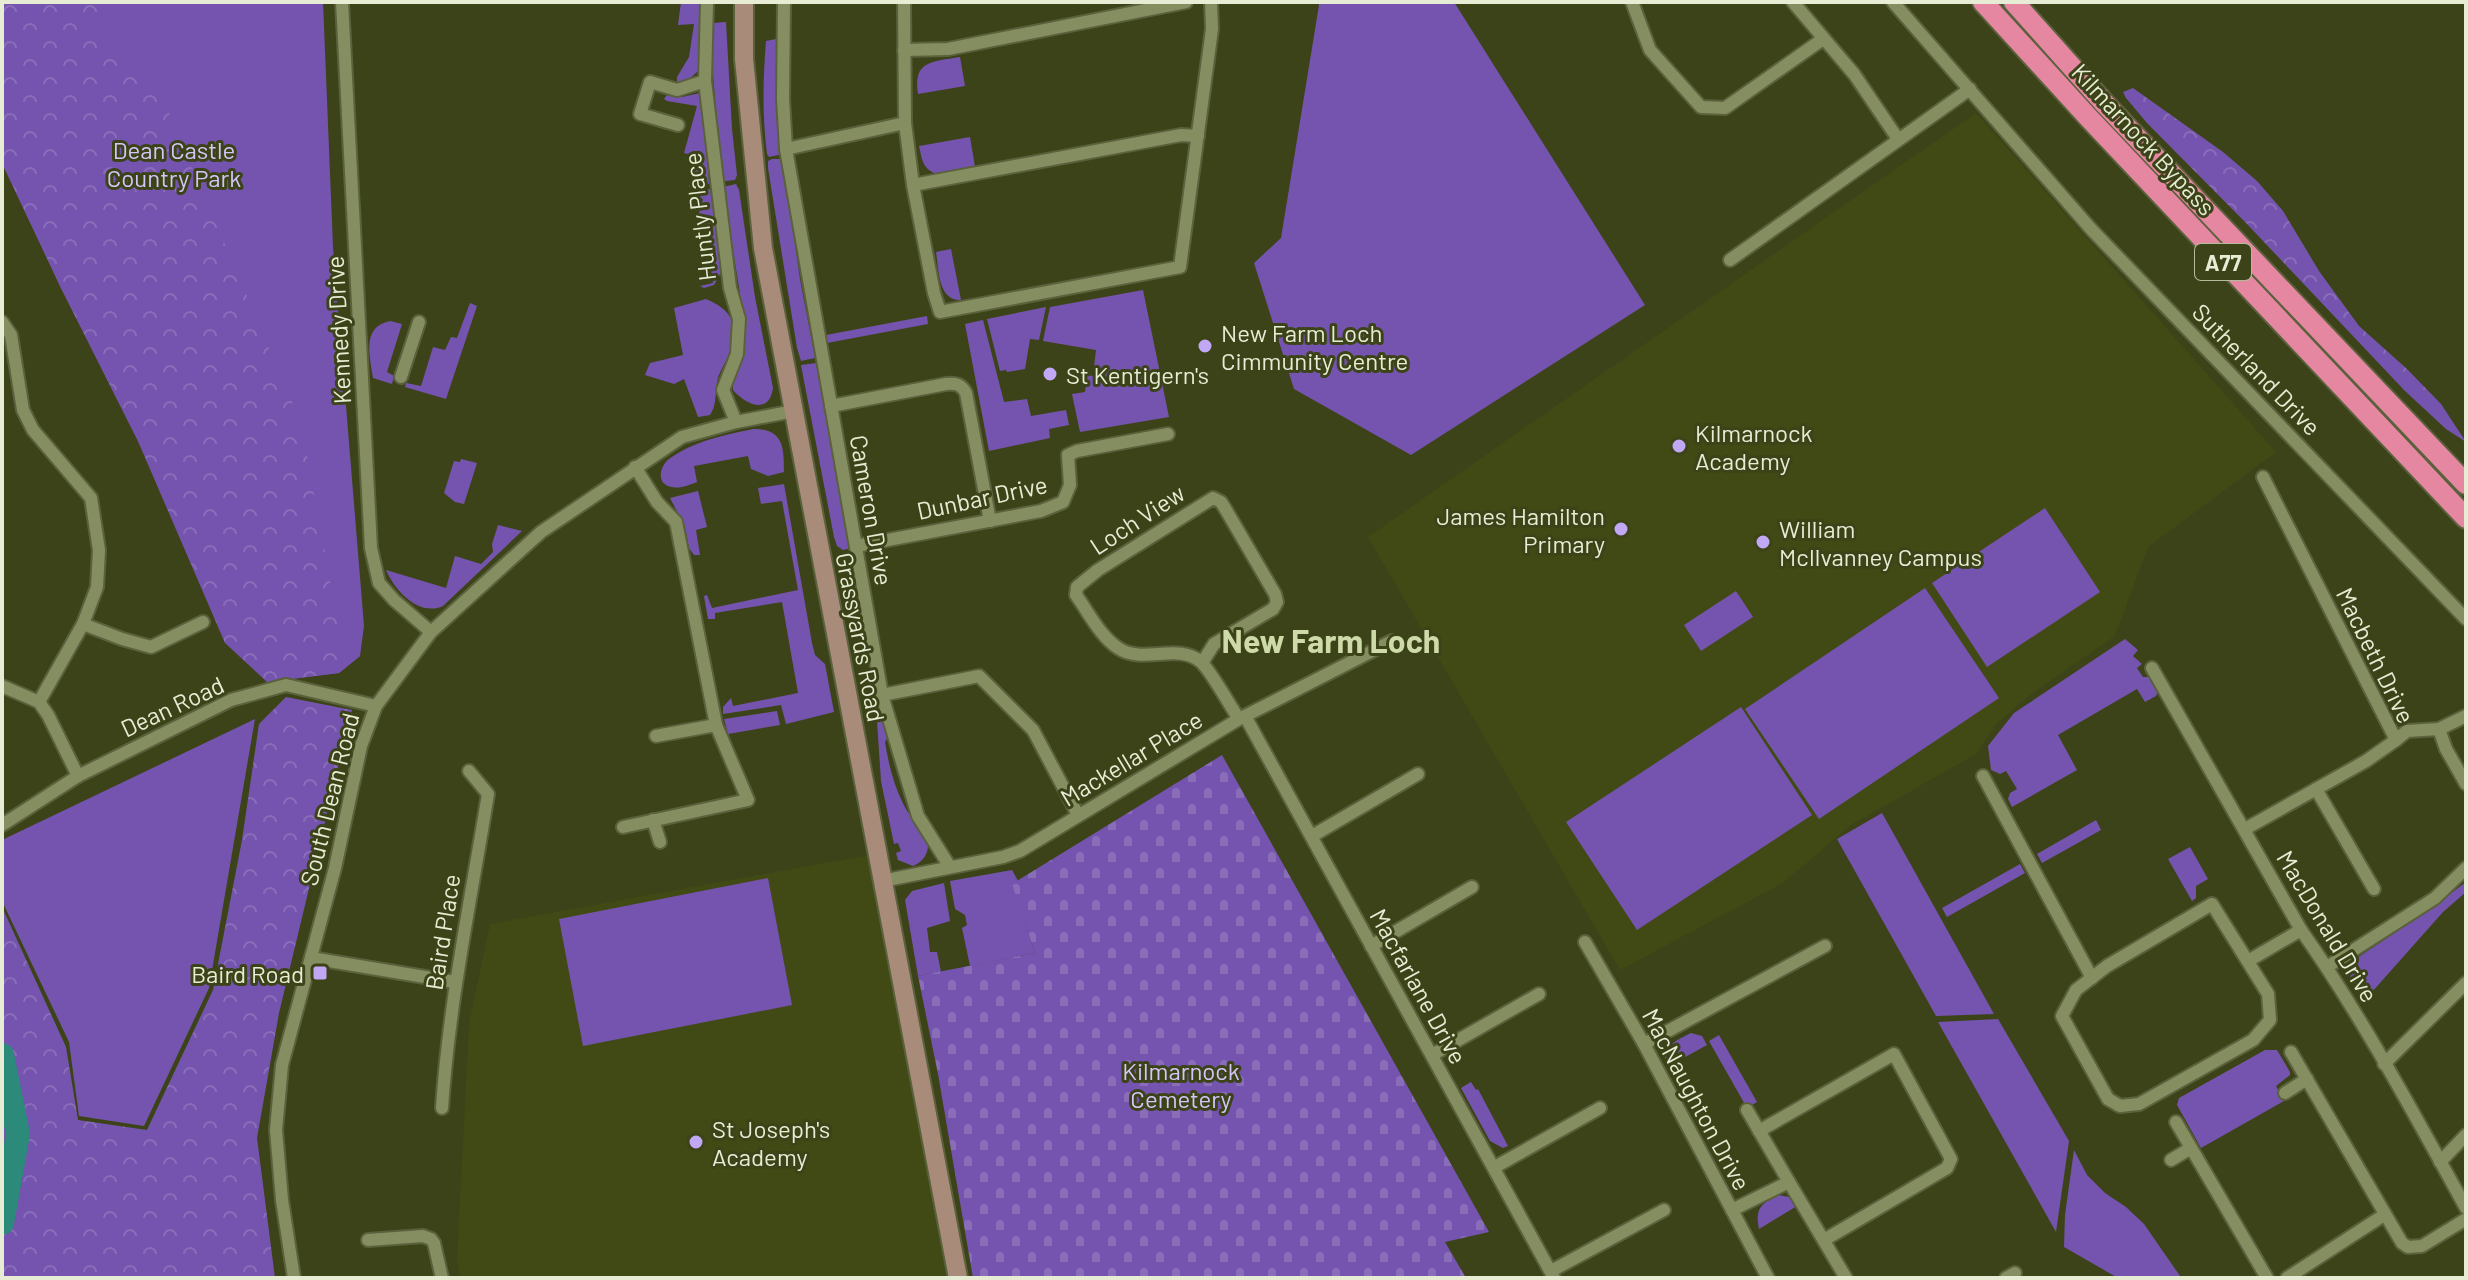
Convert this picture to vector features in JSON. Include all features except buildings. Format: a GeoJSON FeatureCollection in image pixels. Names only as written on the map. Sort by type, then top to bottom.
{"type":"FeatureCollection","features":[{"type":"Feature","properties":{"kind":"highway","name":"Kilmarnock Bypass"},"geometry":{"type":"LineString","coordinates":[[1983,2],[2128,161],[2466,518]]}},
{"type":"Feature","properties":{"kind":"highway","name":"Kilmarnock Bypass"},"geometry":{"type":"LineString","coordinates":[[2014,2],[2104,103],[2466,484]]}},
{"type":"Feature","properties":{"kind":"main road","name":"Grassyards Road"},"geometry":{"type":"LineString","coordinates":[[744,2],[744,59],[763,248],[958,1278]]}},
{"type":"Feature","properties":{"kind":"street","name":"Kennedy Drive"},"geometry":{"type":"LineString","coordinates":[[342,2],[371,548],[379,583],[431,632]]}},
{"type":"Feature","properties":{"kind":"street","name":"Huntly Place"},"geometry":{"type":"LineString","coordinates":[[707,2],[705,81],[730,288],[739,319],[737,354],[723,390],[736,422]]}},
{"type":"Feature","properties":{"kind":"street","name":"Cameron Drive"},"geometry":{"type":"LineString","coordinates":[[784,2],[786,149],[882,695],[918,816],[950,867]]}},
{"type":"Feature","properties":{"kind":"street"},"geometry":{"type":"LineString","coordinates":[[904,2],[905,123],[913,185],[940,312],[1180,267],[1212,29],[1211,2]]}},
{"type":"Feature","properties":{"kind":"street"},"geometry":{"type":"LineString","coordinates":[[904,50],[948,49],[1186,2]]}},
{"type":"Feature","properties":{"kind":"street"},"geometry":{"type":"LineString","coordinates":[[1632,2],[1650,50],[1701,107],[1725,108],[1823,39]]}},
{"type":"Feature","properties":{"kind":"street"},"geometry":{"type":"LineString","coordinates":[[1793,2],[1854,74],[1898,139]]}},
{"type":"Feature","properties":{"kind":"street","name":"Sutherland Drive"},"geometry":{"type":"LineString","coordinates":[[1893,2],[2091,229],[2466,619]]}},
{"type":"Feature","properties":{"kind":"street"},"geometry":{"type":"LineString","coordinates":[[678,125],[640,114],[650,82],[677,90],[705,81]]}},
{"type":"Feature","properties":{"kind":"street"},"geometry":{"type":"LineString","coordinates":[[1730,260],[1970,89]]}},
{"type":"Feature","properties":{"kind":"street"},"geometry":{"type":"LineString","coordinates":[[786,149],[905,123]]}},
{"type":"Feature","properties":{"kind":"street"},"geometry":{"type":"LineString","coordinates":[[913,185],[1181,135],[1198,136]]}},
{"type":"Feature","properties":{"kind":"street"},"geometry":{"type":"LineString","coordinates":[[2,322],[11,335],[23,410],[33,430],[91,498],[99,550],[97,587],[83,624],[39,702]]}},
{"type":"Feature","properties":{"kind":"street"},"geometry":{"type":"LineString","coordinates":[[401,377],[419,322]]}},
{"type":"Feature","properties":{"kind":"street"},"geometry":{"type":"LineString","coordinates":[[831,406],[946,384],[955,383],[963,387],[990,521]]}},
{"type":"Feature","properties":{"kind":"street","name":"South Dean Road"},"geometry":{"type":"LineString","coordinates":[[294,1278],[282,1200],[276,1130],[282,1065],[335,868],[361,746],[376,706],[431,632],[541,532],[682,437],[736,422],[794,411]]}},
{"type":"Feature","properties":{"kind":"street","name":"Dunbar Drive"},"geometry":{"type":"LineString","coordinates":[[856,546],[1041,511],[1063,502],[1070,485],[1068,455],[1168,434]]}},
{"type":"Feature","properties":{"kind":"street"},"geometry":{"type":"LineString","coordinates":[[623,827],[748,800],[716,725],[676,522],[657,502],[635,467]]}},
{"type":"Feature","properties":{"kind":"street","name":"Macbeth Drive"},"geometry":{"type":"LineString","coordinates":[[2245,829],[2366,761],[2396,740],[2263,477]]}},
{"type":"Feature","properties":{"kind":"street","name":"Loch View"},"geometry":{"type":"LineString","coordinates":[[1213,498],[1221,502],[1226,510],[1277,602],[1273,609],[1214,644],[1202,663],[1191,657],[1166,652],[1136,655],[1121,651],[1108,640],[1076,595],[1077,587],[1098,570],[1213,498]]}},
{"type":"Feature","properties":{"kind":"street"},"geometry":{"type":"LineString","coordinates":[[83,624],[151,647],[203,622]]}},
{"type":"Feature","properties":{"kind":"street","name":"Mackellar Place"},"geometry":{"type":"LineString","coordinates":[[882,881],[1011,854],[1242,718],[1392,641]]}},
{"type":"Feature","properties":{"kind":"street"},"geometry":{"type":"LineString","coordinates":[[1202,663],[1242,718]]}},
{"type":"Feature","properties":{"kind":"street","name":"MacDonald Drive"},"geometry":{"type":"LineString","coordinates":[[2152,668],[2301,930],[2327,967],[2466,1208]]}},
{"type":"Feature","properties":{"kind":"street"},"geometry":{"type":"LineString","coordinates":[[882,695],[979,676],[1033,730],[1078,815]]}},
{"type":"Feature","properties":{"kind":"street","name":"Dean Road"},"geometry":{"type":"LineString","coordinates":[[2,825],[78,776],[231,700],[286,685],[376,706]]}},
{"type":"Feature","properties":{"kind":"street"},"geometry":{"type":"LineString","coordinates":[[2,686],[39,702],[78,776]]}},
{"type":"Feature","properties":{"kind":"street"},"geometry":{"type":"LineString","coordinates":[[2396,740],[2407,731],[2439,729],[2466,716]]}},
{"type":"Feature","properties":{"kind":"street","name":"Macfarlane Drive"},"geometry":{"type":"LineString","coordinates":[[1242,718],[1312,836],[1552,1275]]}},
{"type":"Feature","properties":{"kind":"street"},"geometry":{"type":"LineString","coordinates":[[656,736],[716,725]]}},
{"type":"Feature","properties":{"kind":"street"},"geometry":{"type":"LineString","coordinates":[[2439,729],[2446,749],[2466,784]]}},
{"type":"Feature","properties":{"kind":"street","name":"Baird Place"},"geometry":{"type":"LineString","coordinates":[[442,1108],[455,982],[488,794],[469,771]]}},
{"type":"Feature","properties":{"kind":"street"},"geometry":{"type":"LineString","coordinates":[[1312,836],[1418,774]]}},
{"type":"Feature","properties":{"kind":"street"},"geometry":{"type":"LineString","coordinates":[[1983,776],[2092,978]]}},
{"type":"Feature","properties":{"kind":"street"},"geometry":{"type":"LineString","coordinates":[[2316,789],[2374,889]]}},
{"type":"Feature","properties":{"kind":"street"},"geometry":{"type":"LineString","coordinates":[[653,820],[660,842]]}},
{"type":"Feature","properties":{"kind":"street"},"geometry":{"type":"LineString","coordinates":[[2327,967],[2435,898],[2466,868]]}},
{"type":"Feature","properties":{"kind":"street"},"geometry":{"type":"LineString","coordinates":[[1371,946],[1472,887]]}},
{"type":"Feature","properties":{"kind":"street"},"geometry":{"type":"LineString","coordinates":[[2212,904],[2248,961],[2268,994],[2270,1020],[2253,1040],[2139,1104],[2120,1106],[2108,1099],[2062,1016],[2076,990],[2107,966],[2212,904]]}},
{"type":"Feature","properties":{"kind":"street"},"geometry":{"type":"LineString","coordinates":[[2248,961],[2301,930]]}},
{"type":"Feature","properties":{"kind":"street","name":"MacNaughton Drive"},"geometry":{"type":"LineString","coordinates":[[1585,942],[1644,1044],[1768,1278]]}},
{"type":"Feature","properties":{"kind":"street"},"geometry":{"type":"LineString","coordinates":[[1644,1044],[1825,946]]}},
{"type":"Feature","properties":{"kind":"street"},"geometry":{"type":"LineString","coordinates":[[311,958],[455,982]]}},
{"type":"Feature","properties":{"kind":"street"},"geometry":{"type":"LineString","coordinates":[[2384,1064],[2466,983]]}},
{"type":"Feature","properties":{"kind":"street"},"geometry":{"type":"LineString","coordinates":[[1432,1055],[1539,994]]}},
{"type":"Feature","properties":{"kind":"street"},"geometry":{"type":"LineString","coordinates":[[2291,1052],[2402,1243],[2408,1247],[2422,1246],[2466,1219]]}},
{"type":"Feature","properties":{"kind":"street"},"geometry":{"type":"LineString","coordinates":[[1759,1131],[1894,1054],[1951,1159],[1947,1168],[1824,1240]]}},
{"type":"Feature","properties":{"kind":"street"},"geometry":{"type":"LineString","coordinates":[[2285,1093],[2307,1079]]}},
{"type":"Feature","properties":{"kind":"street"},"geometry":{"type":"LineString","coordinates":[[1495,1167],[1600,1108]]}},
{"type":"Feature","properties":{"kind":"street"},"geometry":{"type":"LineString","coordinates":[[1747,1110],[1846,1278]]}},
{"type":"Feature","properties":{"kind":"street"},"geometry":{"type":"LineString","coordinates":[[2176,1122],[2267,1278]]}},
{"type":"Feature","properties":{"kind":"street"},"geometry":{"type":"LineString","coordinates":[[2440,1162],[2466,1135]]}},
{"type":"Feature","properties":{"kind":"street"},"geometry":{"type":"LineString","coordinates":[[2171,1160],[2191,1148]]}},
{"type":"Feature","properties":{"kind":"street"},"geometry":{"type":"LineString","coordinates":[[1732,1210],[1789,1182]]}},
{"type":"Feature","properties":{"kind":"street"},"geometry":{"type":"LineString","coordinates":[[1552,1275],[1664,1210]]}},
{"type":"Feature","properties":{"kind":"street"},"geometry":{"type":"LineString","coordinates":[[2287,1278],[2384,1215]]}},
{"type":"Feature","properties":{"kind":"street"},"geometry":{"type":"LineString","coordinates":[[368,1240],[423,1236],[431,1239],[442,1278]]}},
{"type":"Feature","properties":{"kind":"shaded area","name":"William McIlvanney Campus"},"geometry":{"type":"Polygon","coordinates":[[[1976,113],[2276,452],[2148,547],[2115,636],[2030,695],[1997,723],[1976,754],[1851,825],[1783,883],[1620,970],[1368,537],[1976,113]]]}},
{"type":"Feature","properties":{"kind":"shaded area","name":"St Joseph's Academy"},"geometry":{"type":"Polygon","coordinates":[[[869,855],[950,1278],[460,1278],[457,1260],[469,1024],[490,924],[869,855]]]}},
{"type":"Feature","properties":{"kind":"green space","name":"Dean Castle Country Park"},"geometry":{"type":"Polygon","coordinates":[[[2,2],[323,2],[333,247],[364,626],[360,656],[339,673],[267,682],[137,439],[61,288],[2,163],[2,2]]]}},
{"type":"Feature","properties":{"kind":"green space","name":"Dean Castle Country Park"},"geometry":{"type":"Polygon","coordinates":[[[2,2],[107,2],[99,47],[158,87],[301,423],[342,645],[360,656],[339,673],[267,682],[225,643],[137,439],[2,163],[2,2]]]}},
{"type":"Feature","properties":{"kind":"green space"},"geometry":{"type":"Polygon","coordinates":[[[681,2],[699,2],[702,63],[682,86],[677,86],[677,77],[689,57],[694,24],[678,25],[681,2]]]}},
{"type":"Feature","properties":{"kind":"green space"},"geometry":{"type":"Polygon","coordinates":[[[1318,2],[1454,2],[1645,305],[1411,455],[1294,389],[1254,263],[1281,238],[1318,2]]]}},
{"type":"Feature","properties":{"kind":"green space"},"geometry":{"type":"Polygon","coordinates":[[[726,22],[737,175],[735,180],[725,181],[722,180],[713,74],[713,23],[726,22]]]}},
{"type":"Feature","properties":{"kind":"green space"},"geometry":{"type":"Polygon","coordinates":[[[776,39],[783,154],[769,157],[764,111],[765,55],[766,41],[776,39]]]}},
{"type":"Feature","properties":{"kind":"green space"},"geometry":{"type":"Polygon","coordinates":[[[960,57],[965,86],[918,94],[917,83],[922,69],[933,62],[960,57]]]}},
{"type":"Feature","properties":{"kind":"green space"},"geometry":{"type":"Polygon","coordinates":[[[2133,88],[2223,152],[2257,181],[2283,211],[2319,271],[2359,326],[2441,404],[2466,442],[2446,429],[2405,391],[2147,123],[2123,92],[2133,88]]]}},
{"type":"Feature","properties":{"kind":"green space"},"geometry":{"type":"Polygon","coordinates":[[[703,94],[709,184],[689,187],[698,157],[684,153],[697,106],[664,99],[667,95],[682,97],[703,94]]]}},
{"type":"Feature","properties":{"kind":"green space"},"geometry":{"type":"Polygon","coordinates":[[[970,137],[975,167],[936,174],[925,166],[919,146],[970,137]]]}},
{"type":"Feature","properties":{"kind":"green space"},"geometry":{"type":"Polygon","coordinates":[[[783,159],[815,358],[801,361],[768,168],[768,161],[783,159]]]}},
{"type":"Feature","properties":{"kind":"green space"},"geometry":{"type":"Polygon","coordinates":[[[736,184],[773,388],[771,397],[762,405],[744,400],[733,390],[733,377],[745,337],[723,187],[736,184]]]}},
{"type":"Feature","properties":{"kind":"green space"},"geometry":{"type":"Polygon","coordinates":[[[710,189],[722,271],[714,285],[704,288],[700,286],[713,283],[705,230],[697,230],[703,199],[688,194],[710,189]]]}},
{"type":"Feature","properties":{"kind":"green space"},"geometry":{"type":"Polygon","coordinates":[[[951,249],[961,300],[948,295],[939,275],[936,252],[951,249]]]}},
{"type":"Feature","properties":{"kind":"green space"},"geometry":{"type":"Polygon","coordinates":[[[1143,290],[1169,417],[1080,432],[1072,394],[1085,392],[1087,375],[1093,376],[1096,350],[1043,341],[1050,307],[1143,290]]]}},
{"type":"Feature","properties":{"kind":"green space"},"geometry":{"type":"Polygon","coordinates":[[[706,299],[727,312],[734,332],[731,349],[718,378],[712,411],[710,415],[698,417],[684,379],[674,384],[645,375],[650,363],[683,355],[674,308],[706,299]]]}},
{"type":"Feature","properties":{"kind":"green space"},"geometry":{"type":"Polygon","coordinates":[[[470,303],[477,306],[446,399],[405,387],[406,383],[421,386],[433,347],[445,350],[451,337],[457,338],[470,303]]]}},
{"type":"Feature","properties":{"kind":"green space"},"geometry":{"type":"Polygon","coordinates":[[[1046,307],[1039,340],[1030,339],[1025,369],[1000,371],[987,319],[1046,307]]]}},
{"type":"Feature","properties":{"kind":"green space"},"geometry":{"type":"Polygon","coordinates":[[[927,316],[928,324],[827,343],[826,335],[927,316]]]}},
{"type":"Feature","properties":{"kind":"green space"},"geometry":{"type":"Polygon","coordinates":[[[983,320],[1004,402],[1027,399],[1031,416],[1066,410],[1069,425],[1049,429],[1050,438],[989,451],[965,324],[983,320]]]}},
{"type":"Feature","properties":{"kind":"green space"},"geometry":{"type":"Polygon","coordinates":[[[390,321],[402,324],[387,372],[394,376],[392,384],[373,378],[369,352],[375,329],[390,321]]]}},
{"type":"Feature","properties":{"kind":"green space"},"geometry":{"type":"Polygon","coordinates":[[[816,363],[852,548],[843,550],[837,546],[834,537],[801,365],[816,363]]]}},
{"type":"Feature","properties":{"kind":"green space"},"geometry":{"type":"Polygon","coordinates":[[[753,429],[770,432],[780,441],[784,472],[768,476],[751,469],[748,456],[694,466],[697,482],[688,485],[675,487],[663,483],[663,466],[679,453],[710,440],[753,429]]]}},
{"type":"Feature","properties":{"kind":"green space"},"geometry":{"type":"Polygon","coordinates":[[[461,459],[477,463],[464,504],[455,502],[444,493],[454,461],[460,462],[461,459]]]}},
{"type":"Feature","properties":{"kind":"green space"},"geometry":{"type":"Polygon","coordinates":[[[784,484],[812,643],[815,655],[825,664],[834,712],[786,724],[781,705],[723,714],[723,707],[731,698],[733,706],[798,693],[782,602],[715,613],[715,619],[708,619],[704,596],[707,595],[712,608],[798,590],[782,501],[761,504],[758,488],[784,484]]]}},
{"type":"Feature","properties":{"kind":"green space"},"geometry":{"type":"Polygon","coordinates":[[[698,491],[707,527],[696,530],[700,555],[694,555],[689,548],[685,527],[670,498],[698,491]]]}},
{"type":"Feature","properties":{"kind":"green space"},"geometry":{"type":"Polygon","coordinates":[[[2045,508],[2100,592],[1987,667],[1932,583],[2045,508]]]}},
{"type":"Feature","properties":{"kind":"green space"},"geometry":{"type":"Polygon","coordinates":[[[498,525],[522,531],[443,606],[425,608],[409,600],[395,586],[386,570],[446,588],[455,556],[481,564],[493,552],[492,544],[498,525]]]}},
{"type":"Feature","properties":{"kind":"green space"},"geometry":{"type":"Polygon","coordinates":[[[1925,588],[1999,698],[1819,819],[1745,709],[1925,588]]]}},
{"type":"Feature","properties":{"kind":"green space"},"geometry":{"type":"Polygon","coordinates":[[[1736,591],[1753,617],[1701,651],[1684,625],[1736,591]]]}},
{"type":"Feature","properties":{"kind":"green space"},"geometry":{"type":"Polygon","coordinates":[[[2125,639],[2138,650],[2133,656],[2142,664],[2137,668],[2143,677],[2152,677],[2160,688],[2156,696],[2145,702],[2137,689],[2058,735],[2077,770],[2012,807],[2008,799],[2010,793],[2017,789],[2006,771],[2000,774],[1991,770],[1988,746],[2014,713],[2125,639]]]}},
{"type":"Feature","properties":{"kind":"green space"},"geometry":{"type":"Polygon","coordinates":[[[286,697],[352,710],[279,1013],[257,1138],[275,1278],[2,1278],[2,907],[66,1047],[78,1120],[147,1130],[213,990],[242,840],[259,724],[286,697]]]}},
{"type":"Feature","properties":{"kind":"green space"},"geometry":{"type":"Polygon","coordinates":[[[1741,707],[1812,815],[1637,930],[1566,822],[1741,707]]]}},
{"type":"Feature","properties":{"kind":"green space"},"geometry":{"type":"Polygon","coordinates":[[[777,711],[780,725],[728,734],[724,719],[777,711]]]}},
{"type":"Feature","properties":{"kind":"green space"},"geometry":{"type":"Polygon","coordinates":[[[255,719],[209,988],[144,1126],[79,1116],[69,1042],[2,901],[2,840],[255,719]]]}},
{"type":"Feature","properties":{"kind":"green space"},"geometry":{"type":"Polygon","coordinates":[[[886,720],[888,737],[885,742],[895,784],[906,809],[925,832],[928,841],[925,856],[913,866],[898,860],[896,853],[901,851],[898,843],[894,844],[881,781],[877,721],[886,720]]]}},
{"type":"Feature","properties":{"kind":"green space","name":"Kilmarnock Cemetery"},"geometry":{"type":"Polygon","coordinates":[[[1222,755],[1489,1232],[1445,1242],[1466,1278],[973,1278],[918,976],[1035,953],[1012,884],[1222,755]]]}},
{"type":"Feature","properties":{"kind":"green space"},"geometry":{"type":"Polygon","coordinates":[[[1882,813],[1994,1014],[1936,1016],[1837,839],[1882,813]]]}},
{"type":"Feature","properties":{"kind":"green space"},"geometry":{"type":"Polygon","coordinates":[[[2096,820],[2101,830],[2042,863],[2037,854],[2096,820]]]}},
{"type":"Feature","properties":{"kind":"green space"},"geometry":{"type":"Polygon","coordinates":[[[2190,847],[2208,879],[2196,886],[2196,898],[2192,901],[2168,859],[2190,847]]]}},
{"type":"Feature","properties":{"kind":"green space"},"geometry":{"type":"Polygon","coordinates":[[[2020,864],[2025,873],[1947,917],[1942,908],[2020,864]]]}},
{"type":"Feature","properties":{"kind":"green space"},"geometry":{"type":"Polygon","coordinates":[[[1012,870],[1018,881],[1013,885],[1035,953],[970,966],[962,928],[967,925],[965,915],[955,909],[950,881],[1012,870]]]}},
{"type":"Feature","properties":{"kind":"green space"},"geometry":{"type":"Polygon","coordinates":[[[768,878],[792,1005],[583,1046],[559,919],[768,878]]]}},
{"type":"Feature","properties":{"kind":"green space"},"geometry":{"type":"Polygon","coordinates":[[[2466,882],[2466,892],[2443,912],[2364,1001],[2349,974],[2352,964],[2466,882]]]}},
{"type":"Feature","properties":{"kind":"green space"},"geometry":{"type":"Polygon","coordinates":[[[944,883],[950,921],[927,928],[930,952],[937,952],[941,972],[918,976],[905,900],[912,891],[944,883]]]}},
{"type":"Feature","properties":{"kind":"green space"},"geometry":{"type":"Polygon","coordinates":[[[1998,1019],[2069,1141],[2056,1232],[1938,1022],[1998,1019]]]}},
{"type":"Feature","properties":{"kind":"green space"},"geometry":{"type":"Polygon","coordinates":[[[1691,1033],[1702,1036],[1707,1045],[1669,1066],[1665,1059],[1668,1049],[1691,1033]]]}},
{"type":"Feature","properties":{"kind":"green space"},"geometry":{"type":"Polygon","coordinates":[[[1719,1035],[1757,1102],[1747,1108],[1709,1041],[1719,1035]]]}},
{"type":"Feature","properties":{"kind":"green space"},"geometry":{"type":"Polygon","coordinates":[[[2265,1050],[2277,1050],[2290,1072],[2276,1086],[2284,1101],[2201,1148],[2177,1105],[2179,1098],[2265,1050]]]}},
{"type":"Feature","properties":{"kind":"green space"},"geometry":{"type":"Polygon","coordinates":[[[1471,1082],[1478,1089],[1508,1146],[1503,1148],[1490,1141],[1461,1088],[1471,1082]]]}},
{"type":"Feature","properties":{"kind":"green space"},"geometry":{"type":"Polygon","coordinates":[[[2074,1150],[2087,1175],[2144,1224],[2180,1276],[2118,1278],[2064,1247],[2074,1150]]]}},
{"type":"Feature","properties":{"kind":"green space"},"geometry":{"type":"Polygon","coordinates":[[[1778,1195],[1789,1197],[1797,1206],[1759,1229],[1760,1208],[1778,1195]]]}},
{"type":"Feature","properties":{"kind":"waterway"},"geometry":{"type":"LineString","coordinates":[[2,1055],[18,1134],[2,1223]]}},
{"type":"Feature","properties":{"kind":"place","name":"New Farm Loch Cimmunity Centre"},"geometry":{"type":"Point","coordinates":[1205,346]}},
{"type":"Feature","properties":{"kind":"place","name":"St Kentigern's"},"geometry":{"type":"Point","coordinates":[1050,374]}},
{"type":"Feature","properties":{"kind":"place","name":"Kilmarnock Academy"},"geometry":{"type":"Point","coordinates":[1679,446]}},
{"type":"Feature","properties":{"kind":"place","name":"James Hamilton Primary"},"geometry":{"type":"Point","coordinates":[1621,529]}},
{"type":"Feature","properties":{"kind":"place","name":"William McIlvanney Campus"},"geometry":{"type":"Point","coordinates":[1763,542]}},
{"type":"Feature","properties":{"kind":"place","name":"Baird Road"},"geometry":{"type":"Point","coordinates":[320,973]}},
{"type":"Feature","properties":{"kind":"place","name":"St Joseph's Academy"},"geometry":{"type":"Point","coordinates":[696,1142]}},
{"type":"Feature","properties":{"kind":"district","name":"New Farm Loch"},"geometry":{"type":"Point","coordinates":[1331,640]}}]}
